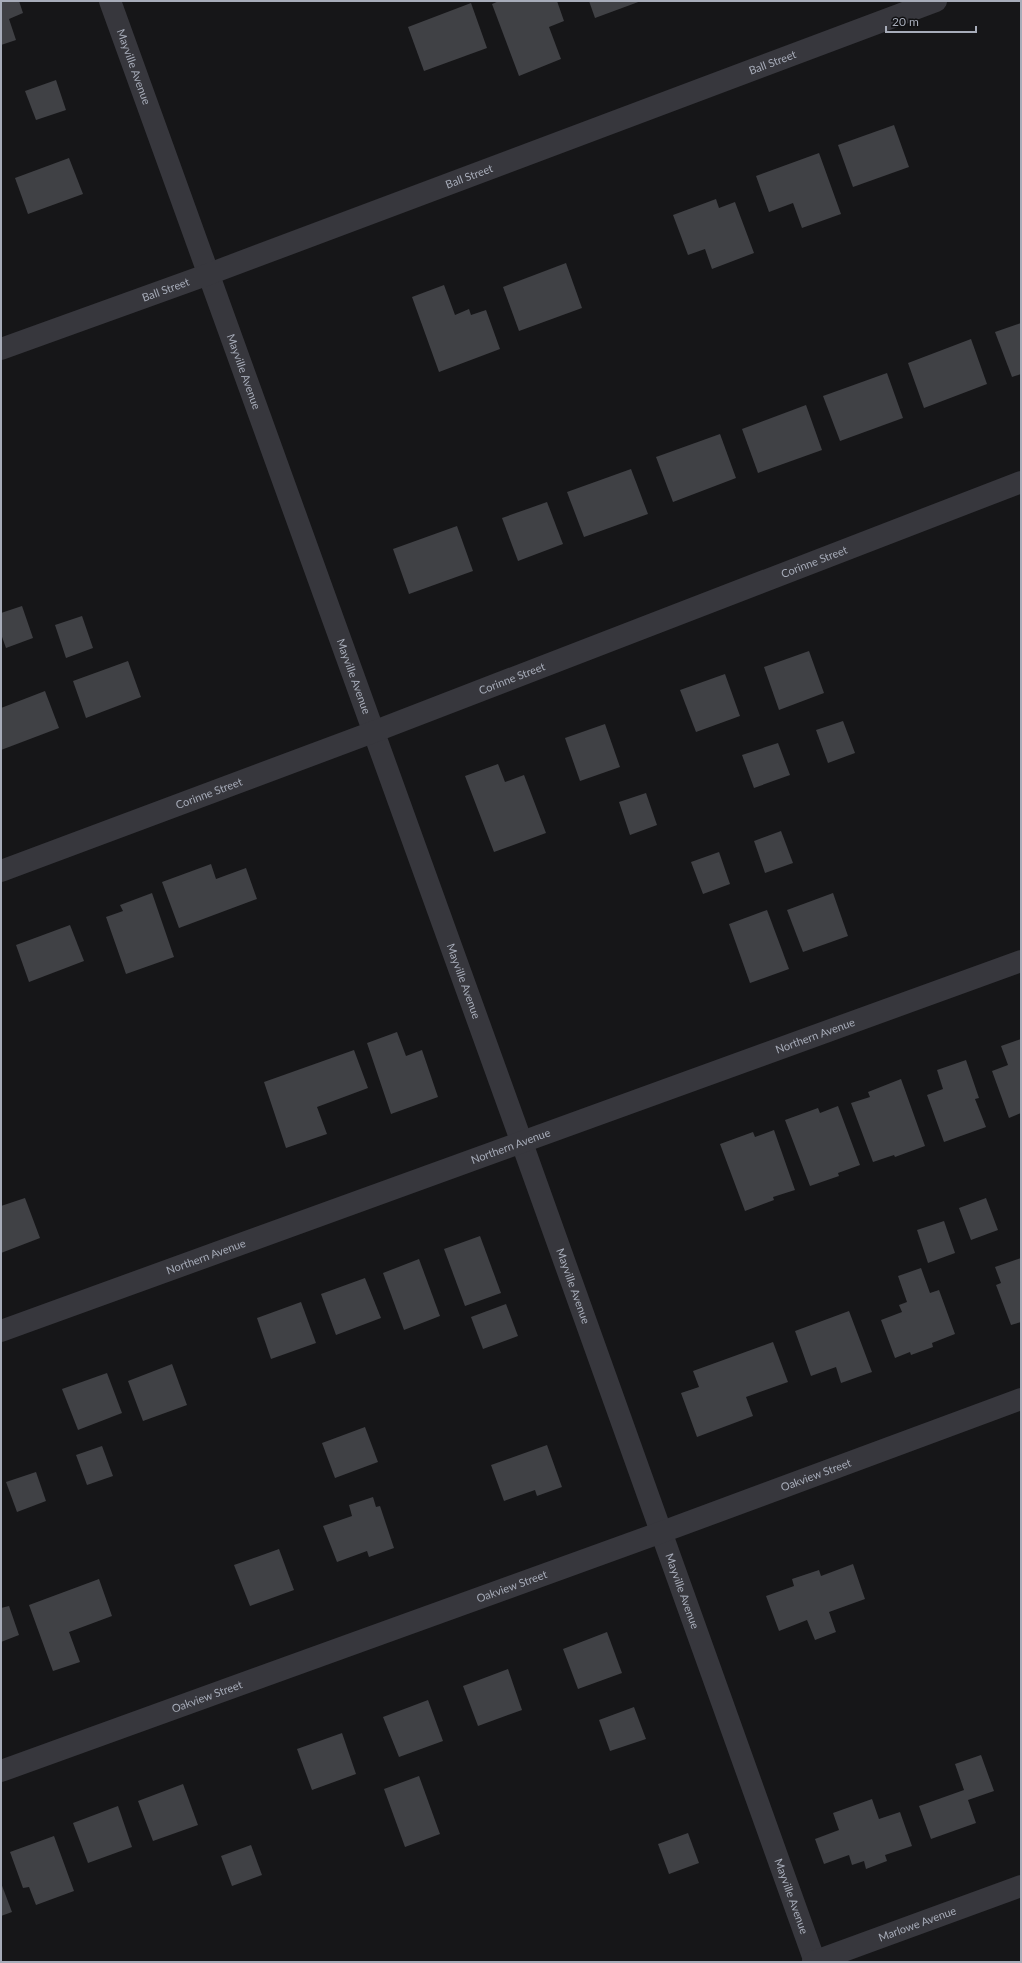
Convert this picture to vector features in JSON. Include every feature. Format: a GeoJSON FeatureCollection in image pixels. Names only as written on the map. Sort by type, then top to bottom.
{"type":"FeatureCollection","features":[{"type":"Feature","properties":{"kind":"street","name":"Mayville Avenue"},"geometry":{"type":"LineString","coordinates":[[110,1],[662,1532],[815,1962]]}},
{"type":"Feature","properties":{"kind":"street","name":"Ball Street"},"geometry":{"type":"LineString","coordinates":[[1,349],[209,274],[936,1]]}},
{"type":"Feature","properties":{"kind":"street","name":"Corinne Street"},"geometry":{"type":"LineString","coordinates":[[1,871],[373,732],[1021,482]]}},
{"type":"Feature","properties":{"kind":"street","name":"Northern Avenue"},"geometry":{"type":"LineString","coordinates":[[1,1331],[1021,961]]}},
{"type":"Feature","properties":{"kind":"street","name":"Oakview Street"},"geometry":{"type":"LineString","coordinates":[[1,1771],[662,1532],[1021,1399]]}},
{"type":"Feature","properties":{"kind":"street","name":"Marlowe Avenue"},"geometry":{"type":"LineString","coordinates":[[815,1962],[1021,1886]]}},
{"type":"Feature","properties":{"kind":"building"},"geometry":{"type":"Polygon","coordinates":[[[1,1],[19,1],[23,13],[9,19],[16,40],[1,45],[1,1]]]}},
{"type":"Feature","properties":{"kind":"building"},"geometry":{"type":"Polygon","coordinates":[[[499,1],[557,1],[564,21],[549,27],[561,59],[519,76],[492,4],[499,1]]]}},
{"type":"Feature","properties":{"kind":"building"},"geometry":{"type":"Polygon","coordinates":[[[589,1],[641,1],[595,18],[589,1]]]}},
{"type":"Feature","properties":{"kind":"building"},"geometry":{"type":"Polygon","coordinates":[[[471,3],[487,48],[424,71],[408,27],[471,3]]]}},
{"type":"Feature","properties":{"kind":"building"},"geometry":{"type":"Polygon","coordinates":[[[56,80],[66,110],[36,120],[25,91],[56,80]]]}},
{"type":"Feature","properties":{"kind":"building"},"geometry":{"type":"Polygon","coordinates":[[[894,125],[909,167],[853,187],[838,145],[894,125]]]}},
{"type":"Feature","properties":{"kind":"building"},"geometry":{"type":"Polygon","coordinates":[[[819,153],[841,214],[802,228],[793,203],[769,212],[756,176],[819,153]]]}},
{"type":"Feature","properties":{"kind":"building"},"geometry":{"type":"Polygon","coordinates":[[[69,158],[83,194],[28,214],[15,178],[69,158]]]}},
{"type":"Feature","properties":{"kind":"building"},"geometry":{"type":"Polygon","coordinates":[[[716,199],[719,208],[735,202],[754,253],[712,269],[705,249],[688,255],[673,215],[716,199]]]}},
{"type":"Feature","properties":{"kind":"building"},"geometry":{"type":"Polygon","coordinates":[[[566,263],[582,308],[519,331],[503,287],[566,263]]]}},
{"type":"Feature","properties":{"kind":"building"},"geometry":{"type":"Polygon","coordinates":[[[444,285],[455,315],[469,309],[471,315],[486,310],[500,349],[439,372],[412,297],[444,285]]]}},
{"type":"Feature","properties":{"kind":"building"},"geometry":{"type":"Polygon","coordinates":[[[1021,323],[1021,374],[1012,377],[995,332],[1021,323]]]}},
{"type":"Feature","properties":{"kind":"building"},"geometry":{"type":"Polygon","coordinates":[[[971,339],[987,384],[924,408],[908,363],[971,339]]]}},
{"type":"Feature","properties":{"kind":"building"},"geometry":{"type":"Polygon","coordinates":[[[887,373],[903,418],[840,441],[823,396],[887,373]]]}},
{"type":"Feature","properties":{"kind":"building"},"geometry":{"type":"Polygon","coordinates":[[[806,405],[822,450],[758,473],[742,429],[806,405]]]}},
{"type":"Feature","properties":{"kind":"building"},"geometry":{"type":"Polygon","coordinates":[[[720,434],[736,478],[673,502],[656,457],[720,434]]]}},
{"type":"Feature","properties":{"kind":"building"},"geometry":{"type":"Polygon","coordinates":[[[631,469],[648,514],[584,537],[567,492],[631,469]]]}},
{"type":"Feature","properties":{"kind":"building"},"geometry":{"type":"Polygon","coordinates":[[[547,502],[563,544],[518,561],[502,518],[547,502]]]}},
{"type":"Feature","properties":{"kind":"building"},"geometry":{"type":"Polygon","coordinates":[[[457,526],[473,571],[409,594],[393,549],[457,526]]]}},
{"type":"Feature","properties":{"kind":"building"},"geometry":{"type":"Polygon","coordinates":[[[22,606],[33,638],[6,648],[1,634],[1,613],[22,606]]]}},
{"type":"Feature","properties":{"kind":"building"},"geometry":{"type":"Polygon","coordinates":[[[82,616],[93,648],[66,658],[55,625],[82,616]]]}},
{"type":"Feature","properties":{"kind":"building"},"geometry":{"type":"Polygon","coordinates":[[[809,651],[824,693],[779,710],[764,667],[809,651]]]}},
{"type":"Feature","properties":{"kind":"building"},"geometry":{"type":"Polygon","coordinates":[[[128,661],[141,697],[86,718],[73,681],[128,661]]]}},
{"type":"Feature","properties":{"kind":"building"},"geometry":{"type":"Polygon","coordinates":[[[725,674],[740,716],[696,732],[680,690],[725,674]]]}},
{"type":"Feature","properties":{"kind":"building"},"geometry":{"type":"Polygon","coordinates":[[[45,691],[59,728],[1,750],[1,708],[45,691]]]}},
{"type":"Feature","properties":{"kind":"building"},"geometry":{"type":"Polygon","coordinates":[[[843,721],[855,753],[828,763],[816,730],[843,721]]]}},
{"type":"Feature","properties":{"kind":"building"},"geometry":{"type":"Polygon","coordinates":[[[605,724],[620,767],[580,781],[565,738],[605,724]]]}},
{"type":"Feature","properties":{"kind":"building"},"geometry":{"type":"Polygon","coordinates":[[[778,743],[790,775],[754,788],[742,755],[778,743]]]}},
{"type":"Feature","properties":{"kind":"building"},"geometry":{"type":"Polygon","coordinates":[[[498,764],[505,782],[524,775],[546,833],[494,852],[465,776],[498,764]]]}},
{"type":"Feature","properties":{"kind":"building"},"geometry":{"type":"Polygon","coordinates":[[[646,793],[657,825],[630,835],[619,802],[646,793]]]}},
{"type":"Feature","properties":{"kind":"building"},"geometry":{"type":"Polygon","coordinates":[[[781,831],[793,863],[765,873],[754,841],[781,831]]]}},
{"type":"Feature","properties":{"kind":"building"},"geometry":{"type":"Polygon","coordinates":[[[719,852],[730,884],[703,894],[691,862],[719,852]]]}},
{"type":"Feature","properties":{"kind":"building"},"geometry":{"type":"Polygon","coordinates":[[[211,864],[216,879],[246,868],[257,899],[179,928],[162,882],[211,864]]]}},
{"type":"Feature","properties":{"kind":"building"},"geometry":{"type":"Polygon","coordinates":[[[152,893],[174,957],[126,974],[106,917],[123,911],[120,905],[152,893]]]}},
{"type":"Feature","properties":{"kind":"building"},"geometry":{"type":"Polygon","coordinates":[[[833,893],[848,936],[803,952],[787,910],[833,893]]]}},
{"type":"Feature","properties":{"kind":"building"},"geometry":{"type":"Polygon","coordinates":[[[767,910],[789,969],[750,983],[729,924],[767,910]]]}},
{"type":"Feature","properties":{"kind":"building"},"geometry":{"type":"Polygon","coordinates":[[[70,925],[84,961],[29,982],[16,945],[70,925]]]}},
{"type":"Feature","properties":{"kind":"building"},"geometry":{"type":"Polygon","coordinates":[[[397,1032],[406,1056],[422,1050],[438,1097],[391,1114],[367,1043],[397,1032]]]}},
{"type":"Feature","properties":{"kind":"building"},"geometry":{"type":"Polygon","coordinates":[[[1021,1039],[1021,1113],[1009,1118],[992,1071],[1008,1065],[1001,1046],[1021,1039]]]}},
{"type":"Feature","properties":{"kind":"building"},"geometry":{"type":"Polygon","coordinates":[[[354,1050],[368,1088],[317,1107],[327,1134],[286,1148],[264,1082],[354,1050]]]}},
{"type":"Feature","properties":{"kind":"building"},"geometry":{"type":"Polygon","coordinates":[[[966,1060],[979,1098],[975,1099],[986,1127],[944,1142],[927,1095],[943,1089],[937,1070],[966,1060]]]}},
{"type":"Feature","properties":{"kind":"building"},"geometry":{"type":"Polygon","coordinates":[[[901,1079],[925,1146],[895,1157],[894,1155],[873,1162],[851,1103],[870,1097],[868,1092],[901,1079]]]}},
{"type":"Feature","properties":{"kind":"building"},"geometry":{"type":"Polygon","coordinates":[[[838,1106],[860,1165],[838,1173],[839,1176],[810,1186],[785,1120],[818,1108],[820,1113],[838,1106]]]}},
{"type":"Feature","properties":{"kind":"building"},"geometry":{"type":"Polygon","coordinates":[[[774,1130],[795,1190],[773,1197],[774,1200],[745,1211],[720,1144],[753,1132],[755,1137],[774,1130]]]}},
{"type":"Feature","properties":{"kind":"building"},"geometry":{"type":"Polygon","coordinates":[[[25,1198],[40,1238],[1,1253],[1,1206],[25,1198]]]}},
{"type":"Feature","properties":{"kind":"building"},"geometry":{"type":"Polygon","coordinates":[[[986,1198],[998,1230],[971,1240],[959,1208],[986,1198]]]}},
{"type":"Feature","properties":{"kind":"building"},"geometry":{"type":"Polygon","coordinates":[[[944,1221],[955,1253],[928,1263],[917,1230],[944,1221]]]}},
{"type":"Feature","properties":{"kind":"building"},"geometry":{"type":"Polygon","coordinates":[[[480,1236],[501,1293],[465,1306],[444,1249],[480,1236]]]}},
{"type":"Feature","properties":{"kind":"building"},"geometry":{"type":"Polygon","coordinates":[[[1021,1258],[1021,1322],[1011,1325],[996,1285],[1001,1283],[995,1267],[1021,1258]]]}},
{"type":"Feature","properties":{"kind":"building"},"geometry":{"type":"Polygon","coordinates":[[[419,1259],[440,1316],[404,1330],[383,1273],[419,1259]]]}},
{"type":"Feature","properties":{"kind":"building"},"geometry":{"type":"Polygon","coordinates":[[[921,1268],[930,1293],[939,1290],[955,1334],[932,1343],[933,1347],[911,1355],[910,1352],[895,1358],[881,1320],[902,1312],[899,1305],[907,1302],[898,1276],[921,1268]]]}},
{"type":"Feature","properties":{"kind":"building"},"geometry":{"type":"Polygon","coordinates":[[[365,1278],[381,1318],[336,1335],[321,1294],[365,1278]]]}},
{"type":"Feature","properties":{"kind":"building"},"geometry":{"type":"Polygon","coordinates":[[[301,1302],[316,1343],[271,1359],[257,1318],[301,1302]]]}},
{"type":"Feature","properties":{"kind":"building"},"geometry":{"type":"Polygon","coordinates":[[[506,1304],[518,1336],[483,1349],[471,1317],[506,1304]]]}},
{"type":"Feature","properties":{"kind":"building"},"geometry":{"type":"Polygon","coordinates":[[[849,1311],[872,1372],[841,1383],[836,1367],[811,1376],[795,1331],[849,1311]]]}},
{"type":"Feature","properties":{"kind":"building"},"geometry":{"type":"Polygon","coordinates":[[[773,1342],[788,1382],[746,1397],[753,1416],[697,1437],[681,1393],[699,1387],[693,1371],[773,1342]]]}},
{"type":"Feature","properties":{"kind":"building"},"geometry":{"type":"Polygon","coordinates":[[[172,1364],[187,1405],[143,1421],[128,1381],[172,1364]]]}},
{"type":"Feature","properties":{"kind":"building"},"geometry":{"type":"Polygon","coordinates":[[[107,1373],[122,1413],[78,1430],[62,1389],[107,1373]]]}},
{"type":"Feature","properties":{"kind":"building"},"geometry":{"type":"Polygon","coordinates":[[[365,1427],[378,1462],[335,1478],[322,1443],[365,1427]]]}},
{"type":"Feature","properties":{"kind":"building"},"geometry":{"type":"Polygon","coordinates":[[[547,1445],[562,1487],[537,1496],[535,1490],[504,1501],[491,1465],[547,1445]]]}},
{"type":"Feature","properties":{"kind":"building"},"geometry":{"type":"Polygon","coordinates":[[[102,1446],[113,1476],[87,1485],[76,1455],[102,1446]]]}},
{"type":"Feature","properties":{"kind":"building"},"geometry":{"type":"Polygon","coordinates":[[[36,1472],[46,1501],[17,1512],[6,1482],[36,1472]]]}},
{"type":"Feature","properties":{"kind":"building"},"geometry":{"type":"Polygon","coordinates":[[[373,1497],[376,1507],[380,1506],[394,1548],[369,1557],[367,1551],[337,1562],[323,1526],[352,1516],[349,1505],[373,1497]]]}},
{"type":"Feature","properties":{"kind":"building"},"geometry":{"type":"Polygon","coordinates":[[[279,1549],[294,1590],[250,1606],[234,1565],[279,1549]]]}},
{"type":"Feature","properties":{"kind":"building"},"geometry":{"type":"Polygon","coordinates":[[[853,1564],[865,1599],[829,1612],[836,1632],[815,1640],[807,1620],[779,1631],[766,1596],[794,1586],[792,1579],[819,1570],[821,1576],[853,1564]]]}},
{"type":"Feature","properties":{"kind":"building"},"geometry":{"type":"Polygon","coordinates":[[[99,1579],[112,1616],[69,1632],[80,1662],[53,1671],[29,1605],[99,1579]]]}},
{"type":"Feature","properties":{"kind":"building"},"geometry":{"type":"Polygon","coordinates":[[[9,1606],[19,1635],[1,1642],[1,1608],[9,1606]]]}},
{"type":"Feature","properties":{"kind":"building"},"geometry":{"type":"Polygon","coordinates":[[[607,1632],[622,1673],[578,1689],[563,1649],[607,1632]]]}},
{"type":"Feature","properties":{"kind":"building"},"geometry":{"type":"Polygon","coordinates":[[[508,1669],[522,1710],[478,1726],[463,1686],[508,1669]]]}},
{"type":"Feature","properties":{"kind":"building"},"geometry":{"type":"Polygon","coordinates":[[[428,1700],[443,1741],[399,1757],[383,1717],[428,1700]]]}},
{"type":"Feature","properties":{"kind":"building"},"geometry":{"type":"Polygon","coordinates":[[[634,1707],[646,1739],[610,1751],[599,1720],[634,1707]]]}},
{"type":"Feature","properties":{"kind":"building"},"geometry":{"type":"Polygon","coordinates":[[[342,1733],[356,1774],[312,1790],[297,1749],[342,1733]]]}},
{"type":"Feature","properties":{"kind":"building"},"geometry":{"type":"Polygon","coordinates":[[[981,1755],[994,1791],[968,1800],[976,1823],[931,1839],[919,1806],[964,1790],[955,1764],[981,1755]]]}},
{"type":"Feature","properties":{"kind":"building"},"geometry":{"type":"Polygon","coordinates":[[[419,1776],[440,1834],[405,1847],[384,1789],[419,1776]]]}},
{"type":"Feature","properties":{"kind":"building"},"geometry":{"type":"Polygon","coordinates":[[[183,1784],[198,1825],[153,1841],[138,1801],[183,1784]]]}},
{"type":"Feature","properties":{"kind":"building"},"geometry":{"type":"Polygon","coordinates":[[[872,1799],[879,1819],[900,1812],[912,1846],[885,1855],[887,1861],[866,1869],[864,1861],[852,1865],[849,1855],[824,1864],[815,1839],[839,1830],[833,1813],[872,1799]]]}},
{"type":"Feature","properties":{"kind":"building"},"geometry":{"type":"Polygon","coordinates":[[[118,1806],[132,1847],[88,1863],[73,1823],[118,1806]]]}},
{"type":"Feature","properties":{"kind":"building"},"geometry":{"type":"Polygon","coordinates":[[[688,1833],[699,1863],[669,1874],[658,1844],[688,1833]]]}},
{"type":"Feature","properties":{"kind":"building"},"geometry":{"type":"Polygon","coordinates":[[[54,1836],[74,1891],[36,1905],[29,1887],[23,1888],[10,1852],[54,1836]]]}},
{"type":"Feature","properties":{"kind":"building"},"geometry":{"type":"Polygon","coordinates":[[[251,1845],[262,1875],[232,1886],[221,1856],[251,1845]]]}},
{"type":"Feature","properties":{"kind":"building"},"geometry":{"type":"Polygon","coordinates":[[[1,1883],[12,1912],[1,1916],[1,1883]]]}}]}
